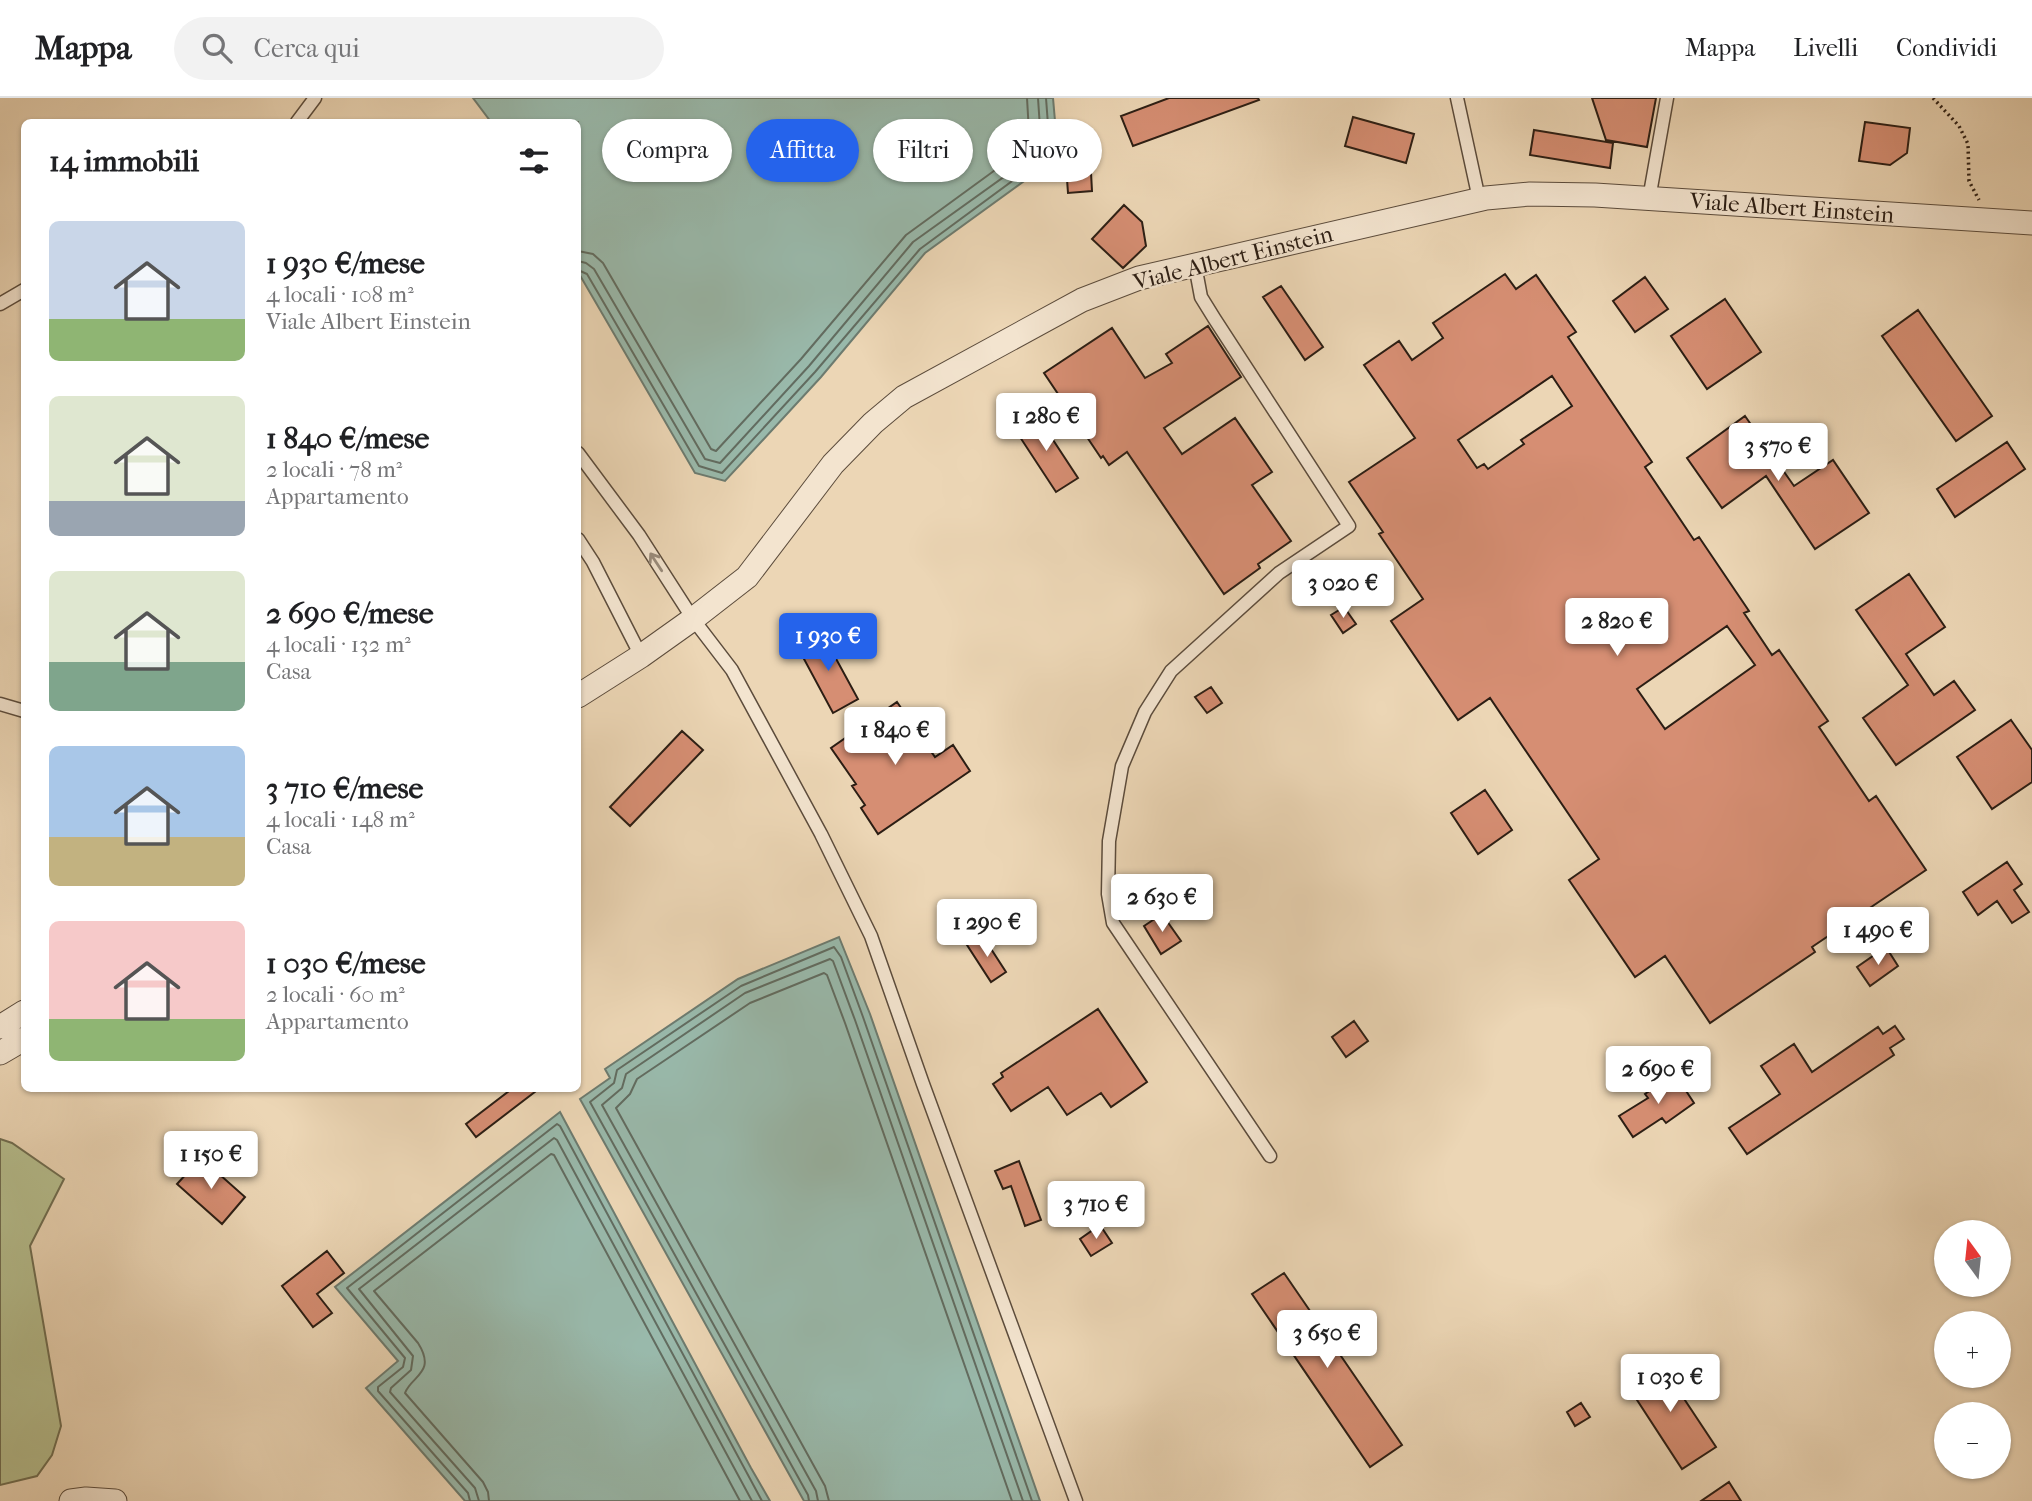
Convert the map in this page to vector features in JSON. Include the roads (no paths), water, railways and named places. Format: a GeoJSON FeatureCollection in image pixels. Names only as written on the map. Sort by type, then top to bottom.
{"type":"FeatureCollection","features":[{"type":"Feature","properties":{"kind":"street","name":"Viale Albert Einstein"},"geometry":{"type":"LineString","coordinates":[[581,694],[641,656],[747,577],[833,464],[873,423],[904,397],[1082,300],[1139,278],[1479,199],[1530,194],[2032,223]]}},
{"type":"Feature","properties":{"kind":"street"},"geometry":{"type":"LineString","coordinates":[[0,1027],[21,1014]]}},
{"type":"Feature","properties":{"kind":"street"},"geometry":{"type":"LineString","coordinates":[[1,1053],[21,1041]]}},
{"type":"Feature","properties":{"kind":"street"},"geometry":{"type":"LineString","coordinates":[[71,1501],[115,1501]]}},
{"type":"Feature","properties":{"kind":"lane"},"geometry":{"type":"LineString","coordinates":[[299,119],[316,98]]}},
{"type":"Feature","properties":{"kind":"lane"},"geometry":{"type":"LineString","coordinates":[[1457,98],[1479,199]]}},
{"type":"Feature","properties":{"kind":"lane"},"geometry":{"type":"LineString","coordinates":[[1649,199],[1667,98]]}},
{"type":"Feature","properties":{"kind":"lane"},"geometry":{"type":"LineString","coordinates":[[1195,265],[1201,297],[1349,526],[1279,573],[1171,671],[1145,712],[1122,766],[1109,841],[1108,894],[1113,923],[1270,1156]]}},
{"type":"Feature","properties":{"kind":"lane"},"geometry":{"type":"LineString","coordinates":[[0,304],[21,292]]}},
{"type":"Feature","properties":{"kind":"lane"},"geometry":{"type":"LineString","coordinates":[[581,457],[639,535],[693,619],[732,670],[821,834],[871,936],[1076,1501]]}},
{"type":"Feature","properties":{"kind":"lane"},"geometry":{"type":"LineString","coordinates":[[581,544],[641,656]]}},
{"type":"Feature","properties":{"kind":"lane"},"geometry":{"type":"LineString","coordinates":[[0,704],[21,710]]}},
{"type":"Feature","properties":{"kind":"water"},"geometry":{"type":"Polygon","coordinates":[[[473,98],[1053,98],[1055,119],[987,119],[987,182],[1023,182],[925,253],[821,377],[725,481],[695,473],[581,277],[581,119],[489,119],[473,98]]]}},
{"type":"Feature","properties":{"kind":"water"},"geometry":{"type":"Polygon","coordinates":[[[839,937],[870,1014],[1040,1501],[804,1501],[580,1099],[610,1078],[605,1069],[738,979],[839,937]]]}},
{"type":"Feature","properties":{"kind":"water"},"geometry":{"type":"Polygon","coordinates":[[[560,1112],[770,1501],[465,1501],[366,1388],[398,1361],[335,1287],[560,1112]]]}}]}
